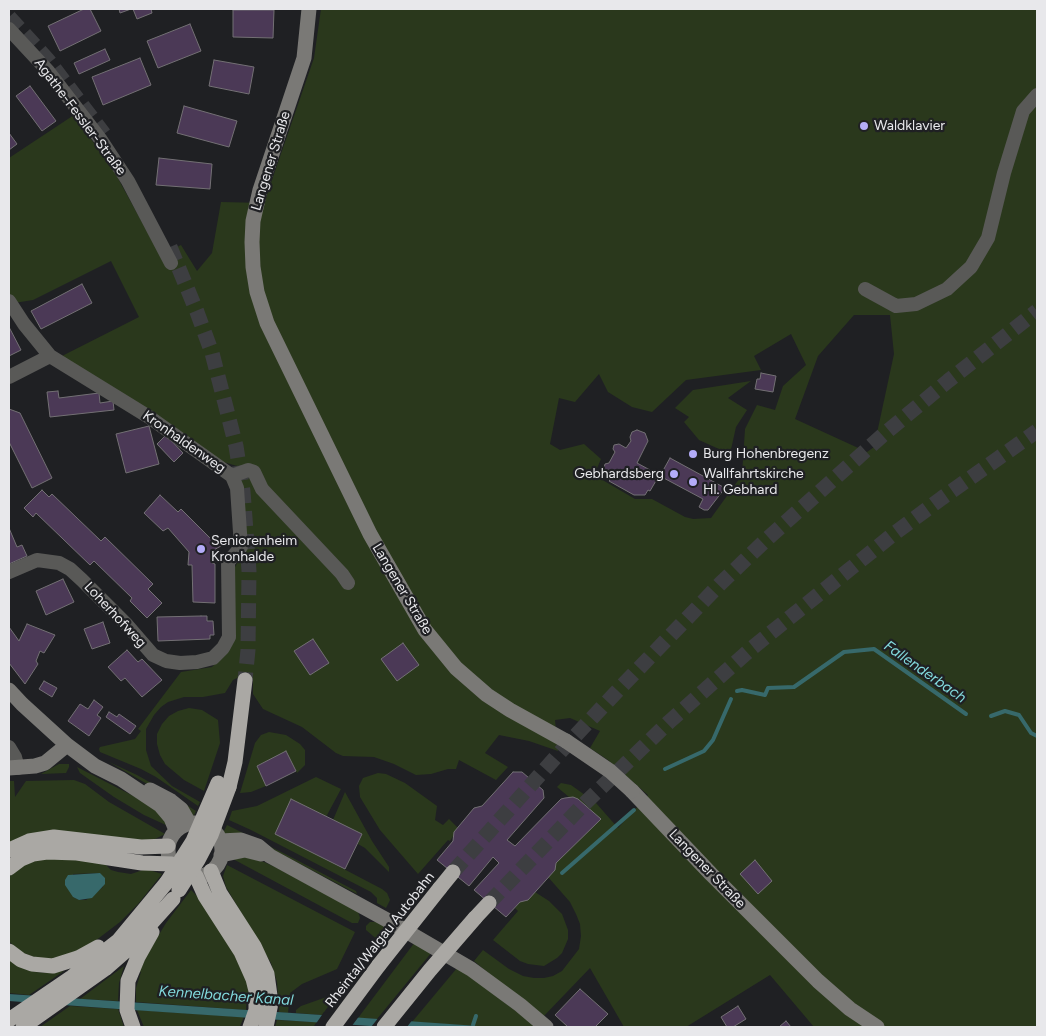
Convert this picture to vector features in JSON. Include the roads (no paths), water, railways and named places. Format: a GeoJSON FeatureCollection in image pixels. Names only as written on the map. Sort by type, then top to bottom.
{"type":"FeatureCollection","features":[{"type":"Feature","properties":{"kind":"highway"},"geometry":{"type":"LineString","coordinates":[[17,1020],[40,1015],[98,975],[129,948],[198,860],[211,835],[224,785],[235,762],[245,680]]}},
{"type":"Feature","properties":{"kind":"highway"},"geometry":{"type":"LineString","coordinates":[[9,850],[29,841],[54,837],[141,847],[168,846]]}},
{"type":"Feature","properties":{"kind":"highway"},"geometry":{"type":"LineString","coordinates":[[9,868],[21,859],[46,852],[77,853],[142,863],[172,864]]}},
{"type":"Feature","properties":{"kind":"highway"},"geometry":{"type":"LineString","coordinates":[[211,871],[220,893],[262,960],[269,984],[264,1002],[256,1010],[258,1026]]}},
{"type":"Feature","properties":{"kind":"highway","name":"Rheintal/Walgau Autobahn"},"geometry":{"type":"LineString","coordinates":[[333,1027],[453,872]]}},
{"type":"Feature","properties":{"kind":"highway"},"geometry":{"type":"LineString","coordinates":[[196,876],[205,896],[248,966],[256,991],[264,1002]]}},
{"type":"Feature","properties":{"kind":"highway"},"geometry":{"type":"LineString","coordinates":[[9,951],[21,960],[41,966],[65,963],[89,953],[173,891]]}},
{"type":"Feature","properties":{"kind":"highway"},"geometry":{"type":"LineString","coordinates":[[133,1027],[127,1001],[128,982],[131,971],[173,891]]}},
{"type":"Feature","properties":{"kind":"highway"},"geometry":{"type":"LineString","coordinates":[[384,1027],[430,970],[489,903]]}},
{"type":"Feature","properties":{"kind":"highway"},"geometry":{"type":"LineString","coordinates":[[17,1020],[118,941],[143,912]]}},
{"type":"Feature","properties":{"kind":"main road","name":"Langener Straße"},"geometry":{"type":"LineString","coordinates":[[309,9],[304,58],[260,190],[253,221],[253,267],[257,292],[267,323],[370,534],[425,630],[456,668],[487,695],[566,741],[610,771],[632,791],[711,874],[818,981],[850,1009],[877,1027]]}},
{"type":"Feature","properties":{"kind":"main road"},"geometry":{"type":"LineString","coordinates":[[9,690],[67,745],[95,766],[121,779],[167,812],[182,827]]}},
{"type":"Feature","properties":{"kind":"main road"},"geometry":{"type":"LineString","coordinates":[[13,768],[45,763],[67,745]]}},
{"type":"Feature","properties":{"kind":"main road"},"geometry":{"type":"LineString","coordinates":[[198,823],[207,826],[218,836],[221,848],[218,863],[211,871],[196,876],[185,875],[172,864],[168,853],[170,838],[182,827],[198,823]]}},
{"type":"Feature","properties":{"kind":"main road"},"geometry":{"type":"LineString","coordinates":[[221,848],[245,850],[270,856],[387,920],[471,969],[546,1027]]}},
{"type":"Feature","properties":{"kind":"street","name":"Agathe-Fessler-Straße"},"geometry":{"type":"LineString","coordinates":[[9,29],[48,71],[101,140],[128,180],[171,263]]}},
{"type":"Feature","properties":{"kind":"street"},"geometry":{"type":"LineString","coordinates":[[865,289],[896,306],[916,304],[947,289],[971,267],[988,238],[1004,173],[1023,111],[1037,95]]}},
{"type":"Feature","properties":{"kind":"street","name":"Kronhaldenweg"},"geometry":{"type":"LineString","coordinates":[[9,301],[24,324],[50,356],[149,416],[232,476],[248,470],[254,472],[262,489],[348,582]]}},
{"type":"Feature","properties":{"kind":"street"},"geometry":{"type":"LineString","coordinates":[[9,377],[50,356]]}},
{"type":"Feature","properties":{"kind":"street","name":"Loherhofweg"},"geometry":{"type":"LineString","coordinates":[[9,572],[37,560],[59,563],[70,569],[82,580],[127,625],[153,655],[166,661],[180,664],[213,658],[223,648],[229,637],[228,562],[240,547],[237,488],[232,476]]}},
{"type":"Feature","properties":{"kind":"street"},"geometry":{"type":"LineString","coordinates":[[9,747],[15,757],[13,768]]}},
{"type":"Feature","properties":{"kind":"water"},"geometry":{"type":"Polygon","coordinates":[[[100,873],[105,878],[105,884],[92,898],[79,900],[73,897],[65,885],[68,875],[100,873]]]}},
{"type":"Feature","properties":{"kind":"water"},"geometry":{"type":"Polygon","coordinates":[[[9,994],[492,1027],[385,1027],[118,1009],[9,1001],[9,994]]]}},
{"type":"Feature","properties":{"kind":"waterway","name":"Fallenderbach"},"geometry":{"type":"LineString","coordinates":[[737,691],[742,690],[765,695],[768,688],[794,687],[844,652],[874,649],[966,714]]}},
{"type":"Feature","properties":{"kind":"waterway","name":"Fallenderbach"},"geometry":{"type":"LineString","coordinates":[[665,769],[704,751],[713,740],[731,699]]}},
{"type":"Feature","properties":{"kind":"waterway","name":"Fallenderbach"},"geometry":{"type":"LineString","coordinates":[[991,716],[1005,711],[1019,715],[1031,733],[1037,736]]}},
{"type":"Feature","properties":{"kind":"waterway","name":"Fallenderbach"},"geometry":{"type":"LineString","coordinates":[[562,873],[634,810]]}},
{"type":"Feature","properties":{"kind":"waterway","name":"Fallenderbach"},"geometry":{"type":"LineString","coordinates":[[473,1025],[476,1016]]}},
{"type":"Feature","properties":{"kind":"tunnel"},"geometry":{"type":"LineString","coordinates":[[9,17],[48,60],[104,134]]}},
{"type":"Feature","properties":{"kind":"tunnel"},"geometry":{"type":"LineString","coordinates":[[170,247],[212,353],[236,446],[243,491],[249,571],[248,650],[245,680]]}},
{"type":"Feature","properties":{"kind":"tunnel"},"geometry":{"type":"LineString","coordinates":[[453,872],[563,749],[721,583],[883,435],[1037,311]]}},
{"type":"Feature","properties":{"kind":"tunnel"},"geometry":{"type":"LineString","coordinates":[[489,903],[581,807],[669,722],[752,648],[891,536],[1037,431]]}},
{"type":"Feature","properties":{"kind":"place","name":"Waldklavier"},"geometry":{"type":"Point","coordinates":[864,126]}},
{"type":"Feature","properties":{"kind":"place","name":"Burg Hohenbregenz"},"geometry":{"type":"Point","coordinates":[693,454]}},
{"type":"Feature","properties":{"kind":"place","name":"Gebhardsberg"},"geometry":{"type":"Point","coordinates":[674,474]}},
{"type":"Feature","properties":{"kind":"place","name":"Wallfahrtskirche Hl. Gebhard"},"geometry":{"type":"Point","coordinates":[693,482]}},
{"type":"Feature","properties":{"kind":"place","name":"Seniorenheim Kronhalde"},"geometry":{"type":"Point","coordinates":[201,549]}},
{"type":"Feature","properties":{"kind":"water label","name":"Kennelbacher Kanal"},"geometry":{"type":"Point","coordinates":[226,996]}}]}
